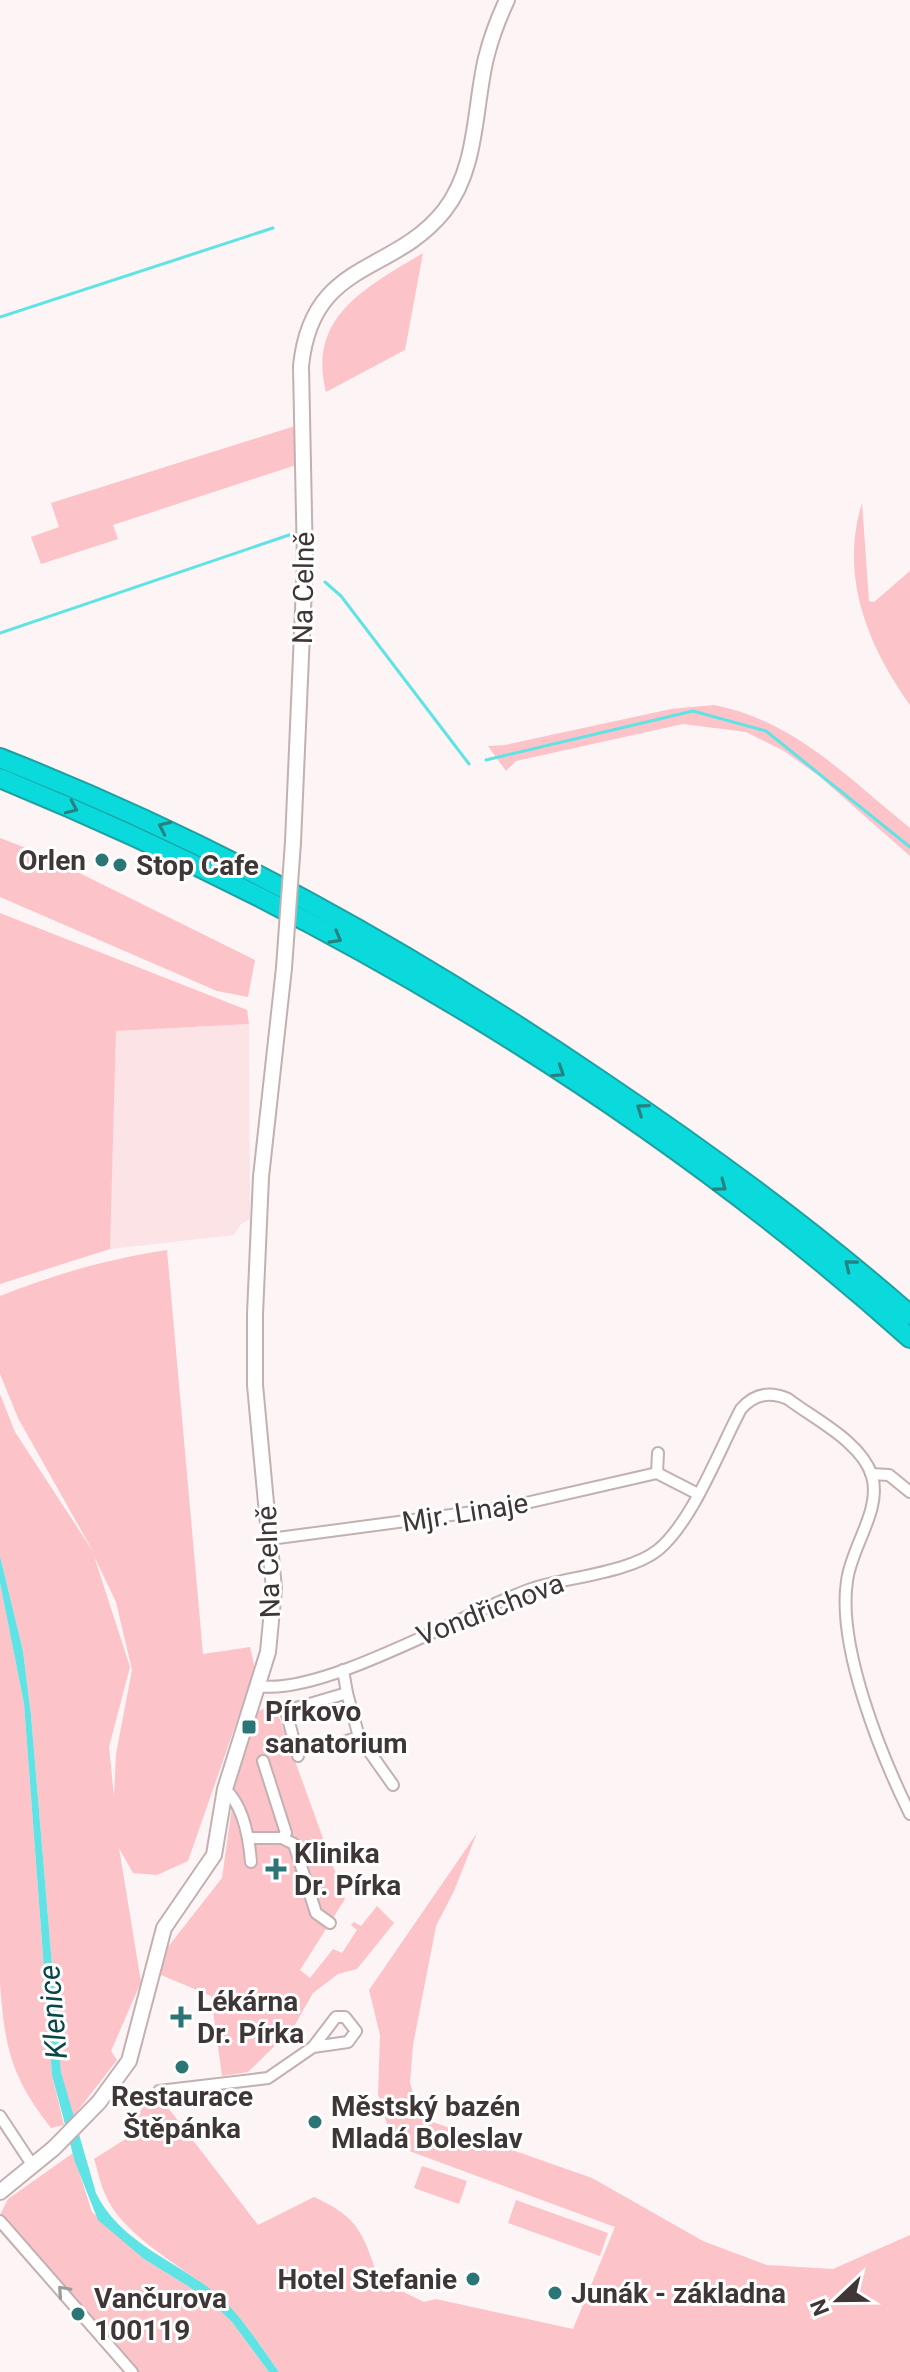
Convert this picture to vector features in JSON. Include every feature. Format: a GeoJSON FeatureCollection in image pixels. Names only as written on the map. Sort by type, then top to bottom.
{"type":"FeatureCollection","features":[{"type":"Feature","properties":{"kind":"highway"},"geometry":{"type":"LineString","coordinates":[[0,758],[149,820],[234,861],[349,921],[476,998],[709,1156],[910,1315]]}},
{"type":"Feature","properties":{"kind":"highway"},"geometry":{"type":"LineString","coordinates":[[0,778],[151,844],[267,901],[468,1013],[613,1107],[701,1171],[802,1248],[910,1338]]}},
{"type":"Feature","properties":{"kind":"street","name":"Na Celně"},"geometry":{"type":"LineString","coordinates":[[33,2166],[86,2115],[129,2061],[164,1928],[214,1855],[225,1789],[268,1652],[273,1611],[270,1539],[255,1385],[255,1314],[261,1177],[284,968],[293,842],[305,564],[301,366],[306,334],[315,314],[332,290],[423,232],[453,198],[467,165],[485,59],[507,0]]}},
{"type":"Feature","properties":{"kind":"street","name":"Vondřichova"},"geometry":{"type":"LineString","coordinates":[[258,1686],[296,1685],[343,1670],[529,1590],[654,1553],[674,1533],[741,1409],[751,1399],[764,1394],[788,1399],[854,1449],[871,1474]]}},
{"type":"Feature","properties":{"kind":"street"},"geometry":{"type":"LineString","coordinates":[[658,1453],[657,1473],[696,1493]]}},
{"type":"Feature","properties":{"kind":"street","name":"Mjr. Linaje"},"geometry":{"type":"LineString","coordinates":[[270,1539],[483,1512],[657,1473]]}},
{"type":"Feature","properties":{"kind":"street"},"geometry":{"type":"LineString","coordinates":[[910,1492],[889,1475],[871,1474],[871,1508],[849,1569],[846,1623],[872,1721],[910,1814]]}},
{"type":"Feature","properties":{"kind":"street"},"geometry":{"type":"LineString","coordinates":[[343,1670],[359,1737],[393,1785]]}},
{"type":"Feature","properties":{"kind":"street"},"geometry":{"type":"LineString","coordinates":[[298,1756],[286,1711],[347,1693]]}},
{"type":"Feature","properties":{"kind":"street"},"geometry":{"type":"LineString","coordinates":[[329,1747],[359,1737]]}},
{"type":"Feature","properties":{"kind":"street"},"geometry":{"type":"LineString","coordinates":[[263,1761],[286,1833],[282,1838]]}},
{"type":"Feature","properties":{"kind":"street"},"geometry":{"type":"LineString","coordinates":[[225,1789],[233,1796],[249,1838],[251,1862]]}},
{"type":"Feature","properties":{"kind":"street"},"geometry":{"type":"LineString","coordinates":[[249,1838],[282,1838],[294,1844],[316,1913],[330,1923]]}},
{"type":"Feature","properties":{"kind":"street"},"geometry":{"type":"LineString","coordinates":[[159,2091],[268,2078],[313,2047]]}},
{"type":"Feature","properties":{"kind":"street"},"geometry":{"type":"LineString","coordinates":[[0,2116],[33,2166],[0,2192]]}},
{"type":"Feature","properties":{"kind":"street"},"geometry":{"type":"LineString","coordinates":[[0,2221],[132,2372]]}},
{"type":"Feature","properties":{"kind":"shaded area"},"geometry":{"type":"Polygon","coordinates":[[[423,253],[405,350],[326,392],[322,366],[325,343],[334,324],[346,307],[363,292],[423,253]]]}},
{"type":"Feature","properties":{"kind":"shaded area"},"geometry":{"type":"Polygon","coordinates":[[[295,426],[296,465],[113,525],[118,539],[41,564],[31,537],[59,527],[51,503],[295,426]]]}},
{"type":"Feature","properties":{"kind":"shaded area"},"geometry":{"type":"Polygon","coordinates":[[[862,503],[869,601],[874,602],[910,571],[910,705],[882,659],[862,609],[854,557],[862,503]]]}},
{"type":"Feature","properties":{"kind":"shaded area"},"geometry":{"type":"Polygon","coordinates":[[[714,705],[770,724],[819,754],[910,828],[910,856],[819,776],[784,751],[746,732],[683,724],[516,761],[506,771],[488,746],[671,709],[714,705]]]}},
{"type":"Feature","properties":{"kind":"shaded area"},"geometry":{"type":"Polygon","coordinates":[[[0,838],[39,853],[255,960],[248,997],[217,991],[0,897],[0,838]]]}},
{"type":"Feature","properties":{"kind":"shaded area"},"geometry":{"type":"Polygon","coordinates":[[[0,913],[247,1010],[249,1024],[116,1031],[110,1249],[0,1284],[0,913]]]}},
{"type":"Feature","properties":{"kind":"shaded area"},"geometry":{"type":"Polygon","coordinates":[[[249,1024],[250,1219],[241,1224],[234,1235],[110,1249],[116,1031],[249,1024]]]}},
{"type":"Feature","properties":{"kind":"shaded area"},"geometry":{"type":"Polygon","coordinates":[[[167,1250],[203,1654],[250,1647],[255,1669],[188,1861],[157,1875],[133,1873],[119,1848],[141,1982],[111,2051],[117,2060],[72,2118],[61,2072],[23,1651],[0,1556],[0,1394],[15,1432],[94,1553],[18,1418],[0,1374],[0,1296],[82,1268],[167,1250]],[[94,1556],[130,1667],[109,1747],[114,1797],[116,1754],[132,1670],[116,1602],[94,1556]]]}},
{"type":"Feature","properties":{"kind":"shaded area"},"geometry":{"type":"Polygon","coordinates":[[[0,1583],[24,1704],[52,2075],[64,2125],[51,2128],[18,2076],[2,2006],[0,1583]]]}},
{"type":"Feature","properties":{"kind":"shaded area"},"geometry":{"type":"Polygon","coordinates":[[[274,1703],[345,1899],[300,1970],[310,1978],[333,1949],[342,1953],[357,1930],[351,1925],[354,1922],[361,1926],[377,1906],[394,1923],[357,1969],[338,1974],[313,1993],[293,2028],[248,2072],[222,2076],[211,1996],[161,1975],[164,1952],[222,1878],[236,1778],[259,1711],[274,1703]]]}},
{"type":"Feature","properties":{"kind":"shaded area"},"geometry":{"type":"Polygon","coordinates":[[[477,1833],[436,1926],[413,2045],[410,2083],[417,2107],[430,2121],[592,2178],[703,2241],[767,2265],[833,2269],[910,2235],[910,2372],[279,2372],[249,2329],[223,2300],[124,2223],[103,2190],[94,2159],[124,2140],[148,2098],[169,2109],[258,2225],[314,2197],[351,2220],[364,2239],[379,2280],[424,2302],[436,2299],[573,2329],[615,2227],[393,2145],[378,2094],[380,2035],[369,1990],[477,1833]]]}},
{"type":"Feature","properties":{"kind":"shaded area"},"geometry":{"type":"Polygon","coordinates":[[[73,2153],[92,2212],[144,2259],[207,2298],[232,2322],[269,2372],[137,2372],[117,2344],[0,2215],[8,2199],[73,2153]]]}},
{"type":"Feature","properties":{"kind":"shaded area"},"geometry":{"type":"Polygon","coordinates":[[[422,2166],[467,2181],[459,2204],[414,2188],[422,2166]]]}},
{"type":"Feature","properties":{"kind":"shaded area"},"geometry":{"type":"Polygon","coordinates":[[[516,2200],[608,2233],[600,2256],[508,2223],[516,2200]]]}},
{"type":"Feature","properties":{"kind":"water","name":"Klenice"},"geometry":{"type":"Polygon","coordinates":[[[0,1556],[23,1651],[31,1715],[61,2072],[96,2193],[106,2210],[133,2237],[223,2300],[249,2329],[279,2372],[269,2372],[232,2322],[207,2298],[144,2259],[98,2220],[75,2162],[52,2075],[24,1704],[0,1583],[0,1556]]]}},
{"type":"Feature","properties":{"kind":"waterway"},"geometry":{"type":"LineString","coordinates":[[0,317],[273,228]]}},
{"type":"Feature","properties":{"kind":"waterway"},"geometry":{"type":"LineString","coordinates":[[0,633],[295,533]]}},
{"type":"Feature","properties":{"kind":"waterway"},"geometry":{"type":"LineString","coordinates":[[325,582],[341,596],[469,764]]}},
{"type":"Feature","properties":{"kind":"waterway"},"geometry":{"type":"LineString","coordinates":[[486,760],[693,711],[766,731],[910,847]]}},
{"type":"Feature","properties":{"kind":"place","name":"Orlen"},"geometry":{"type":"Point","coordinates":[102,860]}},
{"type":"Feature","properties":{"kind":"place","name":"Stop Cafe"},"geometry":{"type":"Point","coordinates":[120,865]}},
{"type":"Feature","properties":{"kind":"place","name":"Pírkovo sanatorium"},"geometry":{"type":"Point","coordinates":[249,1727]}},
{"type":"Feature","properties":{"kind":"place","name":"Klinika Dr. Pírka"},"geometry":{"type":"Point","coordinates":[276,1869]}},
{"type":"Feature","properties":{"kind":"place","name":"Lékárna Dr. Pírka"},"geometry":{"type":"Point","coordinates":[181,2017]}},
{"type":"Feature","properties":{"kind":"place","name":"Restaurace Štěpánka"},"geometry":{"type":"Point","coordinates":[182,2067]}},
{"type":"Feature","properties":{"kind":"place","name":"Městský bazén Mladá Boleslav"},"geometry":{"type":"Point","coordinates":[315,2122]}},
{"type":"Feature","properties":{"kind":"place","name":"Hotel Stefanie"},"geometry":{"type":"Point","coordinates":[473,2279]}},
{"type":"Feature","properties":{"kind":"place","name":"Junák - základna"},"geometry":{"type":"Point","coordinates":[555,2293]}},
{"type":"Feature","properties":{"kind":"place","name":"Vančurova 100119"},"geometry":{"type":"Point","coordinates":[78,2314]}}]}
